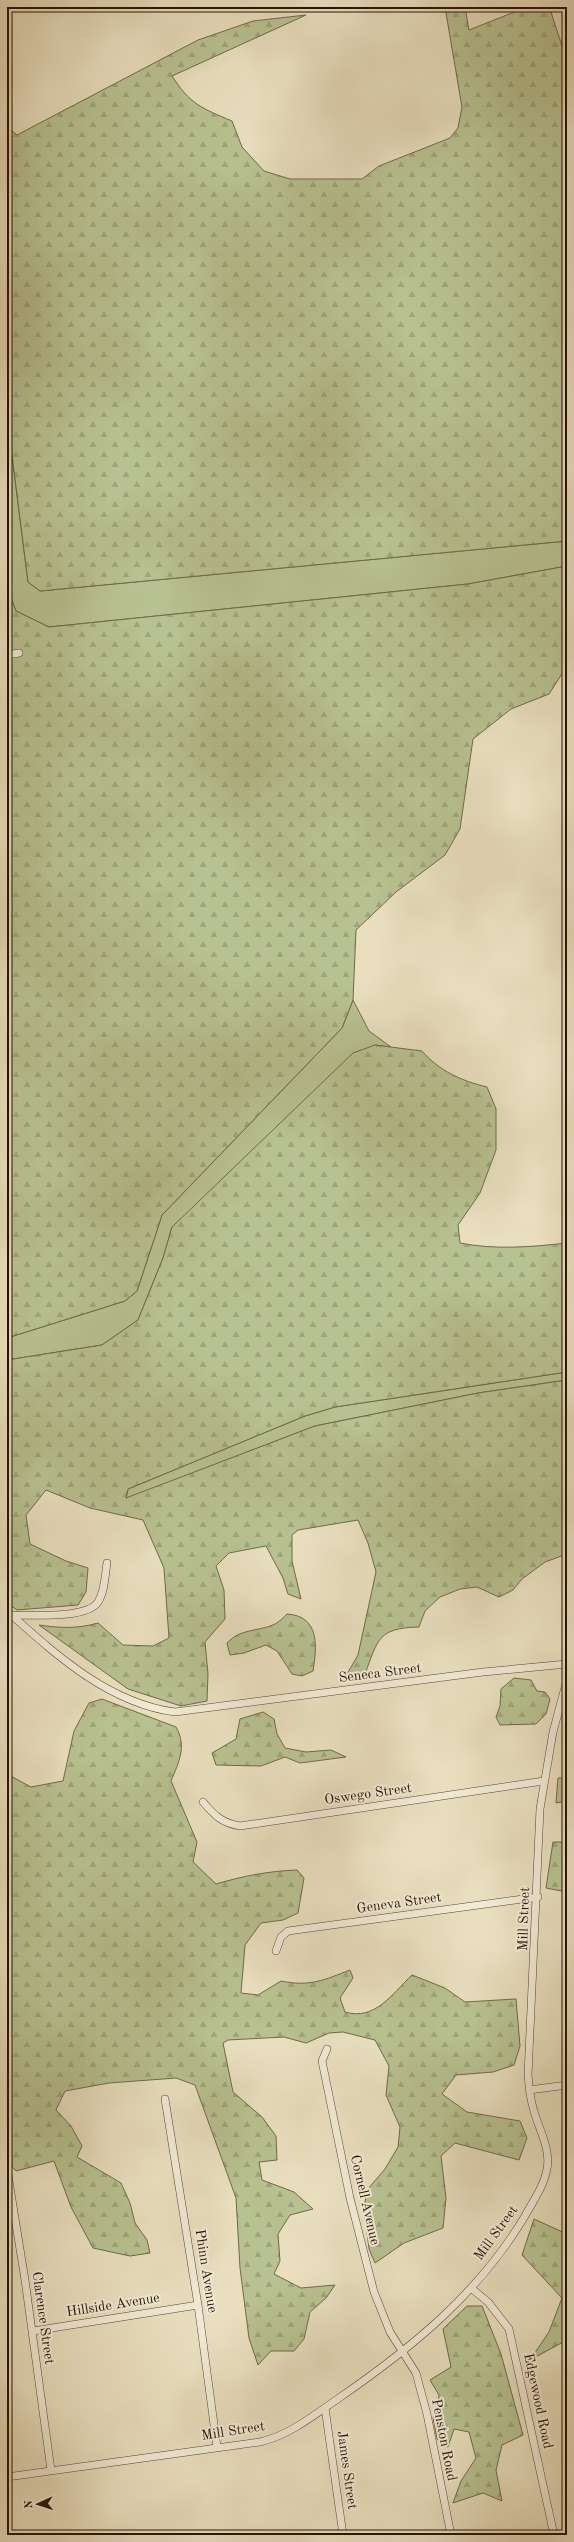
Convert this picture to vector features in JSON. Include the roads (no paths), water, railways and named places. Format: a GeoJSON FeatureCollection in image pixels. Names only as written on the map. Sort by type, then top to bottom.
{"type":"FeatureCollection","features":[{"type":"Feature","properties":{"kind":"street"},"geometry":{"type":"LineString","coordinates":[[7,655],[19,653]]}},
{"type":"Feature","properties":{"kind":"street"},"geometry":{"type":"LineString","coordinates":[[9,1613],[87,1611],[98,1603],[102,1592],[107,1562]]}},
{"type":"Feature","properties":{"kind":"street","name":"Seneca Street"},"geometry":{"type":"LineString","coordinates":[[9,1613],[78,1671],[110,1689],[144,1705],[161,1710],[197,1710],[483,1672],[567,1664]]}},
{"type":"Feature","properties":{"kind":"street","name":"Mill Street"},"geometry":{"type":"LineString","coordinates":[[7,2477],[272,2439],[296,2428],[403,2353],[428,2332],[471,2288],[517,2229],[540,2189],[547,2171],[546,2148],[529,2090],[538,1897],[538,1859],[544,1781],[553,1732],[567,1680]]}},
{"type":"Feature","properties":{"kind":"street","name":"Oswego Street"},"geometry":{"type":"LineString","coordinates":[[203,1802],[216,1817],[227,1824],[240,1826],[544,1781]]}},
{"type":"Feature","properties":{"kind":"street","name":"Geneva Street"},"geometry":{"type":"LineString","coordinates":[[276,1951],[281,1937],[288,1931],[538,1897]]}},
{"type":"Feature","properties":{"kind":"street","name":"Cornell Avenue"},"geometry":{"type":"LineString","coordinates":[[327,2048],[322,2061],[350,2198],[370,2278],[383,2317],[403,2353]]}},
{"type":"Feature","properties":{"kind":"street"},"geometry":{"type":"LineString","coordinates":[[529,2090],[567,2085]]}},
{"type":"Feature","properties":{"kind":"street","name":"Phinn Avenue"},"geometry":{"type":"LineString","coordinates":[[165,2099],[198,2305],[217,2447]]}},
{"type":"Feature","properties":{"kind":"street","name":"Clarence Street"},"geometry":{"type":"LineString","coordinates":[[7,2169],[33,2331],[51,2470]]}},
{"type":"Feature","properties":{"kind":"street","name":"Edgewood Road"},"geometry":{"type":"LineString","coordinates":[[471,2288],[488,2302],[509,2329],[554,2535]]}},
{"type":"Feature","properties":{"kind":"street","name":"Hillside Avenue"},"geometry":{"type":"LineString","coordinates":[[33,2331],[198,2305]]}},
{"type":"Feature","properties":{"kind":"street","name":"Penston Road"},"geometry":{"type":"LineString","coordinates":[[403,2353],[416,2373],[425,2407],[451,2535]]}},
{"type":"Feature","properties":{"kind":"street","name":"James Street"},"geometry":{"type":"LineString","coordinates":[[325,2408],[343,2535]]}}]}
